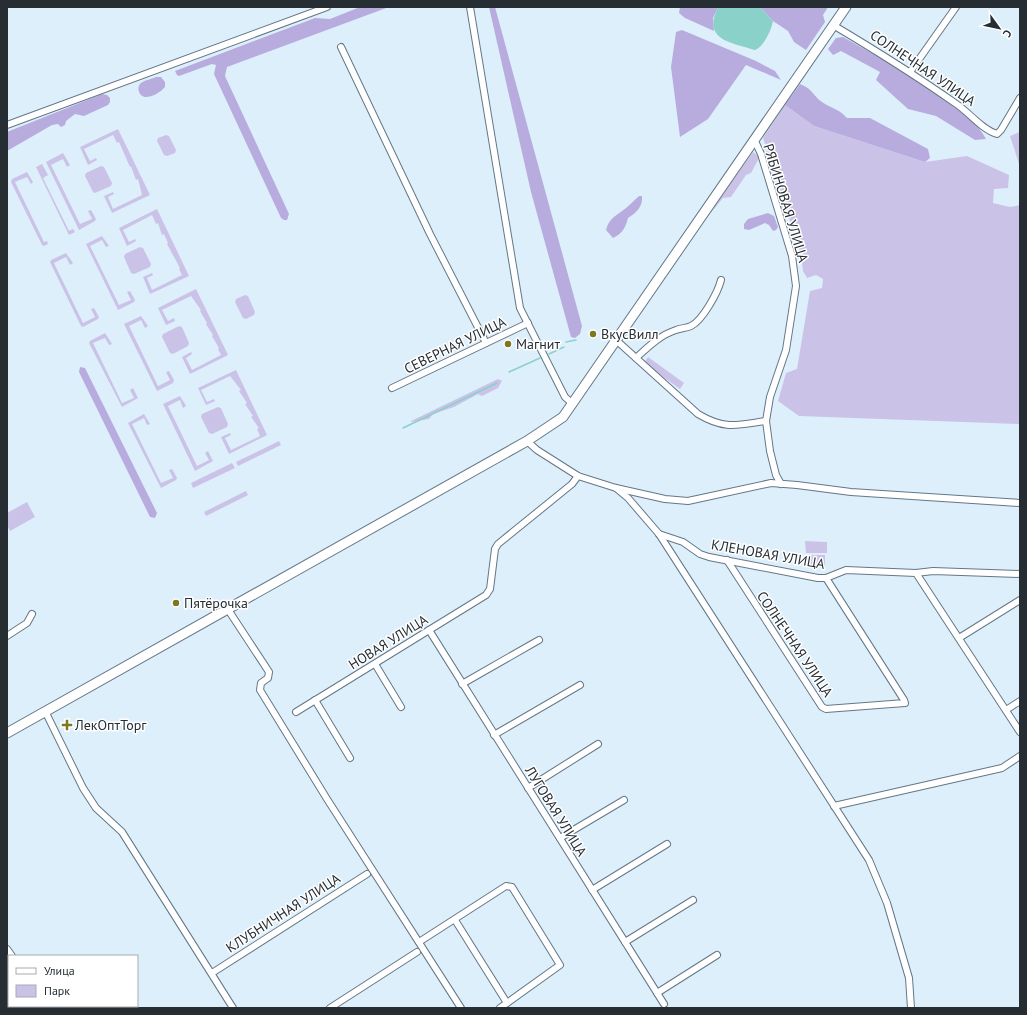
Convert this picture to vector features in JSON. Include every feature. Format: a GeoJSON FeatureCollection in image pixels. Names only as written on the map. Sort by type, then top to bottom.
{"type":"FeatureCollection","features":[{"type":"Feature","properties":{"kind":"main road"},"geometry":{"type":"LineString","coordinates":[[7,733],[227,608],[527,441],[563,417],[846,7]]}},
{"type":"Feature","properties":{"kind":"street"},"geometry":{"type":"LineString","coordinates":[[7,125],[327,7]]}},
{"type":"Feature","properties":{"kind":"street"},"geometry":{"type":"LineString","coordinates":[[470,7],[520,308],[566,397],[573,404]]}},
{"type":"Feature","properties":{"kind":"street"},"geometry":{"type":"LineString","coordinates":[[910,72],[956,7]]}},
{"type":"Feature","properties":{"kind":"street","name":"СОЛНЕЧНАЯ УЛИЦА"},"geometry":{"type":"LineString","coordinates":[[833,25],[910,72],[965,109],[991,132],[997,134],[1001,130],[1020,98]]}},
{"type":"Feature","properties":{"kind":"street"},"geometry":{"type":"LineString","coordinates":[[342,48],[430,234],[486,343]]}},
{"type":"Feature","properties":{"kind":"street","name":"РЯБИНОВАЯ УЛИЦА"},"geometry":{"type":"LineString","coordinates":[[754,139],[761,154],[792,256],[796,286],[786,350],[770,397],[766,421],[770,452],[776,475],[781,484]]}},
{"type":"Feature","properties":{"kind":"street"},"geometry":{"type":"LineString","coordinates":[[636,358],[655,341],[675,330],[691,326],[700,318],[719,290],[721,280]]}},
{"type":"Feature","properties":{"kind":"street","name":"СЕВЕРНАЯ УЛИЦА"},"geometry":{"type":"LineString","coordinates":[[392,388],[528,323]]}},
{"type":"Feature","properties":{"kind":"street"},"geometry":{"type":"LineString","coordinates":[[616,340],[698,414],[713,423],[726,426],[766,421]]}},
{"type":"Feature","properties":{"kind":"street"},"geometry":{"type":"LineString","coordinates":[[527,441],[537,450],[578,476],[616,488],[665,499],[688,500],[751,486],[781,484],[851,492],[1020,503]]}},
{"type":"Feature","properties":{"kind":"street","name":"НОВАЯ УЛИЦА"},"geometry":{"type":"LineString","coordinates":[[296,712],[486,595],[490,589],[495,549],[498,544],[572,484],[578,476]]}},
{"type":"Feature","properties":{"kind":"street"},"geometry":{"type":"LineString","coordinates":[[616,488],[628,498],[659,534],[869,860],[887,903],[909,978],[911,1008]]}},
{"type":"Feature","properties":{"kind":"street","name":"КЛЕНОВАЯ УЛИЦА"},"geometry":{"type":"LineString","coordinates":[[659,534],[682,542],[700,554],[826,578],[846,570],[916,573],[933,571],[1020,574]]}},
{"type":"Feature","properties":{"kind":"street","name":"СОЛНЕЧНАЯ УЛИЦА"},"geometry":{"type":"LineString","coordinates":[[727,560],[734,574],[822,707],[826,709],[905,704],[904,700],[826,578]]}},
{"type":"Feature","properties":{"kind":"street"},"geometry":{"type":"LineString","coordinates":[[916,573],[1020,732]]}},
{"type":"Feature","properties":{"kind":"street"},"geometry":{"type":"LineString","coordinates":[[959,638],[1020,600]]}},
{"type":"Feature","properties":{"kind":"street"},"geometry":{"type":"LineString","coordinates":[[227,608],[269,672],[268,678],[261,683],[260,690],[460,1008]]}},
{"type":"Feature","properties":{"kind":"street"},"geometry":{"type":"LineString","coordinates":[[7,636],[27,623],[32,614]]}},
{"type":"Feature","properties":{"kind":"street","name":"ЛУГОВАЯ УЛИЦА"},"geometry":{"type":"LineString","coordinates":[[429,630],[664,1004]]}},
{"type":"Feature","properties":{"kind":"street"},"geometry":{"type":"LineString","coordinates":[[462,684],[539,640]]}},
{"type":"Feature","properties":{"kind":"street"},"geometry":{"type":"LineString","coordinates":[[375,664],[401,707]]}},
{"type":"Feature","properties":{"kind":"street"},"geometry":{"type":"LineString","coordinates":[[494,735],[580,685]]}},
{"type":"Feature","properties":{"kind":"street"},"geometry":{"type":"LineString","coordinates":[[315,700],[350,758]]}},
{"type":"Feature","properties":{"kind":"street"},"geometry":{"type":"LineString","coordinates":[[1006,710],[1020,701]]}},
{"type":"Feature","properties":{"kind":"street"},"geometry":{"type":"LineString","coordinates":[[45,711],[83,788],[96,808],[122,832],[234,1008]]}},
{"type":"Feature","properties":{"kind":"street"},"geometry":{"type":"LineString","coordinates":[[528,788],[598,744]]}},
{"type":"Feature","properties":{"kind":"street"},"geometry":{"type":"LineString","coordinates":[[834,806],[1002,768],[1020,756]]}},
{"type":"Feature","properties":{"kind":"street"},"geometry":{"type":"LineString","coordinates":[[560,838],[624,800]]}},
{"type":"Feature","properties":{"kind":"street"},"geometry":{"type":"LineString","coordinates":[[592,890],[667,844]]}},
{"type":"Feature","properties":{"kind":"street","name":"КЛУБНИЧНАЯ УЛИЦА"},"geometry":{"type":"LineString","coordinates":[[212,973],[367,874]]}},
{"type":"Feature","properties":{"kind":"street"},"geometry":{"type":"LineString","coordinates":[[419,942],[509,886],[512,887],[560,966],[500,1008]]}},
{"type":"Feature","properties":{"kind":"street"},"geometry":{"type":"LineString","coordinates":[[625,942],[693,900]]}},
{"type":"Feature","properties":{"kind":"street"},"geometry":{"type":"LineString","coordinates":[[455,920],[507,1003]]}},
{"type":"Feature","properties":{"kind":"street"},"geometry":{"type":"LineString","coordinates":[[330,1008],[417,952]]}},
{"type":"Feature","properties":{"kind":"street"},"geometry":{"type":"LineString","coordinates":[[657,994],[717,955]]}},
{"type":"Feature","properties":{"kind":"green space"},"geometry":{"type":"Polygon","coordinates":[[[785,105],[814,126],[925,162],[967,156],[1009,175],[1008,188],[994,189],[993,203],[1010,207],[1020,205],[1020,424],[799,416],[778,401],[786,373],[797,369],[810,291],[822,288],[823,279],[816,275],[807,278],[803,271],[801,254],[763,138],[785,105]]]}},
{"type":"Feature","properties":{"kind":"green space"},"geometry":{"type":"Polygon","coordinates":[[[118,129],[150,195],[112,213],[104,196],[113,192],[114,194],[108,197],[113,209],[142,195],[138,179],[136,180],[119,142],[117,143],[113,135],[84,149],[90,161],[96,158],[97,160],[88,165],[80,147],[118,129]]]}},
{"type":"Feature","properties":{"kind":"green space"},"geometry":{"type":"Polygon","coordinates":[[[1020,132],[1020,167],[1010,136],[1020,132]]]}},
{"type":"Feature","properties":{"kind":"green space"},"geometry":{"type":"Polygon","coordinates":[[[166,135],[169,136],[176,150],[175,153],[167,156],[164,155],[157,141],[158,138],[166,135]]]}},
{"type":"Feature","properties":{"kind":"green space"},"geometry":{"type":"Polygon","coordinates":[[[753,152],[758,156],[758,160],[751,173],[746,175],[731,197],[723,198],[703,222],[753,152]]]}},
{"type":"Feature","properties":{"kind":"green space"},"geometry":{"type":"Polygon","coordinates":[[[63,153],[70,165],[67,167],[63,159],[51,165],[80,224],[92,219],[88,211],[91,210],[96,219],[79,230],[46,162],[63,153]]]}},
{"type":"Feature","properties":{"kind":"green space"},"geometry":{"type":"Polygon","coordinates":[[[42,164],[48,175],[43,178],[69,231],[73,229],[75,232],[69,235],[36,167],[42,164]]]}},
{"type":"Feature","properties":{"kind":"green space"},"geometry":{"type":"Polygon","coordinates":[[[101,166],[104,167],[112,183],[111,186],[95,193],[93,192],[85,176],[86,173],[101,166]]]}},
{"type":"Feature","properties":{"kind":"green space"},"geometry":{"type":"Polygon","coordinates":[[[27,172],[33,182],[31,184],[27,177],[15,182],[44,242],[47,241],[48,244],[44,246],[42,245],[11,182],[12,179],[27,172]]]}},
{"type":"Feature","properties":{"kind":"green space"},"geometry":{"type":"Polygon","coordinates":[[[157,209],[189,276],[150,294],[143,277],[152,273],[153,275],[147,278],[152,290],[182,275],[179,269],[180,268],[167,244],[168,243],[164,234],[162,235],[158,223],[156,224],[152,215],[123,230],[129,242],[135,239],[136,241],[127,246],[119,228],[157,209]]]}},
{"type":"Feature","properties":{"kind":"green space"},"geometry":{"type":"Polygon","coordinates":[[[102,236],[109,246],[106,247],[102,240],[90,246],[119,305],[131,300],[127,292],[130,291],[135,300],[134,302],[118,310],[86,244],[102,236]]]}},
{"type":"Feature","properties":{"kind":"green space"},"geometry":{"type":"Polygon","coordinates":[[[140,247],[143,248],[151,264],[150,267],[134,274],[131,273],[124,257],[125,254],[140,247]]]}},
{"type":"Feature","properties":{"kind":"green space"},"geometry":{"type":"Polygon","coordinates":[[[66,253],[73,263],[70,265],[66,257],[54,263],[83,323],[95,317],[91,309],[94,308],[99,317],[83,327],[81,326],[50,262],[51,260],[66,253]]]}},
{"type":"Feature","properties":{"kind":"green space"},"geometry":{"type":"Polygon","coordinates":[[[196,289],[228,355],[190,374],[182,357],[191,352],[192,354],[186,358],[192,370],[221,355],[212,336],[213,335],[200,311],[201,310],[191,296],[162,310],[168,321],[174,318],[175,321],[166,325],[158,308],[196,289]]]}},
{"type":"Feature","properties":{"kind":"green space"},"geometry":{"type":"Polygon","coordinates":[[[245,295],[248,296],[255,312],[254,315],[246,319],[243,318],[235,302],[236,299],[245,295]]]}},
{"type":"Feature","properties":{"kind":"green space"},"geometry":{"type":"Polygon","coordinates":[[[141,316],[148,326],[145,328],[141,320],[129,326],[158,386],[170,380],[166,372],[169,371],[174,380],[173,383],[157,391],[124,324],[141,316]]]}},
{"type":"Feature","properties":{"kind":"green space"},"geometry":{"type":"Polygon","coordinates":[[[179,326],[182,327],[189,343],[188,346],[173,354],[170,353],[162,337],[163,334],[179,326]]]}},
{"type":"Feature","properties":{"kind":"green space"},"geometry":{"type":"Polygon","coordinates":[[[105,333],[112,344],[109,345],[105,338],[93,343],[122,403],[134,398],[130,390],[133,388],[138,398],[122,407],[89,343],[105,333]]]}},
{"type":"Feature","properties":{"kind":"green space"},"geometry":{"type":"Polygon","coordinates":[[[648,357],[684,383],[680,389],[644,363],[648,357]]]}},
{"type":"Feature","properties":{"kind":"green space"},"geometry":{"type":"Polygon","coordinates":[[[236,370],[267,435],[229,454],[221,437],[230,433],[231,435],[225,438],[231,450],[260,436],[257,429],[259,428],[251,417],[253,416],[245,404],[247,403],[239,391],[241,390],[230,376],[201,390],[207,402],[214,399],[215,401],[206,405],[198,388],[236,370]]]}},
{"type":"Feature","properties":{"kind":"green space"},"geometry":{"type":"Polygon","coordinates":[[[498,379],[502,381],[498,388],[482,396],[478,394],[454,407],[433,414],[429,419],[411,422],[411,421],[498,379]]]}},
{"type":"Feature","properties":{"kind":"green space"},"geometry":{"type":"Polygon","coordinates":[[[180,396],[186,406],[183,408],[180,400],[168,406],[197,466],[209,460],[205,453],[208,451],[213,461],[195,471],[163,404],[180,396]]]}},
{"type":"Feature","properties":{"kind":"green space"},"geometry":{"type":"Polygon","coordinates":[[[218,407],[221,408],[228,424],[227,427],[212,434],[209,433],[201,417],[202,414],[218,407]]]}},
{"type":"Feature","properties":{"kind":"green space"},"geometry":{"type":"Polygon","coordinates":[[[144,414],[150,424],[147,425],[144,418],[132,424],[161,483],[173,478],[169,470],[172,469],[177,478],[161,488],[128,423],[144,414]]]}},
{"type":"Feature","properties":{"kind":"green space"},"geometry":{"type":"Polygon","coordinates":[[[279,441],[281,445],[238,466],[236,462],[279,441]]]}},
{"type":"Feature","properties":{"kind":"green space"},"geometry":{"type":"Polygon","coordinates":[[[232,463],[235,468],[193,488],[191,483],[232,463]]]}},
{"type":"Feature","properties":{"kind":"green space"},"geometry":{"type":"Polygon","coordinates":[[[246,491],[248,495],[206,516],[204,512],[246,491]]]}},
{"type":"Feature","properties":{"kind":"green space"},"geometry":{"type":"Polygon","coordinates":[[[27,502],[35,517],[10,531],[7,525],[7,513],[27,502]]]}},
{"type":"Feature","properties":{"kind":"green space"},"geometry":{"type":"Polygon","coordinates":[[[805,541],[827,542],[827,553],[806,553],[805,541]]]}},
{"type":"Feature","properties":{"kind":"green space"},"geometry":{"type":"Polygon","coordinates":[[[806,555],[825,555],[825,567],[805,567],[806,555]]]}},
{"type":"Feature","properties":{"kind":"shaded area"},"geometry":{"type":"Polygon","coordinates":[[[360,7],[389,7],[227,67],[225,76],[289,214],[287,220],[284,220],[281,218],[214,74],[216,65],[212,64],[179,76],[175,71],[315,18],[330,19],[360,7]]]}},
{"type":"Feature","properties":{"kind":"shaded area"},"geometry":{"type":"Polygon","coordinates":[[[489,7],[495,7],[582,326],[580,334],[575,338],[571,337],[531,192],[489,7]]]}},
{"type":"Feature","properties":{"kind":"shaded area"},"geometry":{"type":"Polygon","coordinates":[[[680,7],[718,7],[713,18],[714,31],[685,18],[679,13],[680,7]]]}},
{"type":"Feature","properties":{"kind":"shaded area"},"geometry":{"type":"Polygon","coordinates":[[[718,7],[760,7],[773,21],[769,34],[764,42],[755,50],[736,45],[721,38],[716,33],[714,27],[714,18],[718,7]]]}},
{"type":"Feature","properties":{"kind":"shaded area"},"geometry":{"type":"Polygon","coordinates":[[[760,7],[828,7],[823,15],[825,22],[806,50],[794,42],[788,31],[773,21],[760,7]]]}},
{"type":"Feature","properties":{"kind":"shaded area"},"geometry":{"type":"Polygon","coordinates":[[[682,30],[756,61],[775,71],[781,80],[746,65],[708,119],[680,137],[671,67],[676,32],[682,30]]]}},
{"type":"Feature","properties":{"kind":"shaded area"},"geometry":{"type":"Polygon","coordinates":[[[843,37],[899,69],[943,97],[977,126],[986,139],[975,140],[936,116],[908,109],[876,80],[880,72],[841,51],[833,55],[828,49],[836,38],[843,37]]]}},
{"type":"Feature","properties":{"kind":"shaded area"},"geometry":{"type":"Polygon","coordinates":[[[161,77],[165,82],[165,87],[151,96],[144,97],[140,94],[139,85],[144,81],[161,77]]]}},
{"type":"Feature","properties":{"kind":"shaded area"},"geometry":{"type":"Polygon","coordinates":[[[800,84],[808,88],[819,100],[838,110],[847,118],[870,118],[928,149],[930,158],[925,162],[814,126],[785,105],[800,84]]]}},
{"type":"Feature","properties":{"kind":"shaded area"},"geometry":{"type":"Polygon","coordinates":[[[102,94],[107,95],[110,98],[108,105],[84,116],[75,114],[66,121],[65,125],[61,127],[58,124],[52,125],[7,151],[7,132],[102,94]]]}},
{"type":"Feature","properties":{"kind":"shaded area"},"geometry":{"type":"Polygon","coordinates":[[[639,196],[642,196],[640,206],[636,212],[628,218],[625,227],[621,232],[613,238],[606,230],[610,221],[639,196]]]}},
{"type":"Feature","properties":{"kind":"shaded area"},"geometry":{"type":"Polygon","coordinates":[[[768,213],[774,216],[778,227],[776,230],[773,231],[769,225],[765,223],[749,230],[744,229],[744,224],[748,219],[768,213]]]}},
{"type":"Feature","properties":{"kind":"shaded area"},"geometry":{"type":"Polygon","coordinates":[[[80,367],[85,368],[157,513],[155,518],[150,517],[79,372],[80,367]]]}},
{"type":"Feature","properties":{"kind":"waterway"},"geometry":{"type":"LineString","coordinates":[[566,342],[576,340]]}},
{"type":"Feature","properties":{"kind":"waterway"},"geometry":{"type":"LineString","coordinates":[[549,354],[564,347]]}},
{"type":"Feature","properties":{"kind":"waterway"},"geometry":{"type":"LineString","coordinates":[[509,372],[540,358]]}},
{"type":"Feature","properties":{"kind":"waterway"},"geometry":{"type":"LineString","coordinates":[[403,428],[497,383]]}},
{"type":"Feature","properties":{"kind":"place","name":"ВкусВилл"},"geometry":{"type":"Point","coordinates":[593,334]}},
{"type":"Feature","properties":{"kind":"place","name":"Магнит"},"geometry":{"type":"Point","coordinates":[508,344]}},
{"type":"Feature","properties":{"kind":"place","name":"Пятёрочка"},"geometry":{"type":"Point","coordinates":[176,603]}},
{"type":"Feature","properties":{"kind":"place","name":"ЛекОптТорг"},"geometry":{"type":"Point","coordinates":[67,725]}}]}
